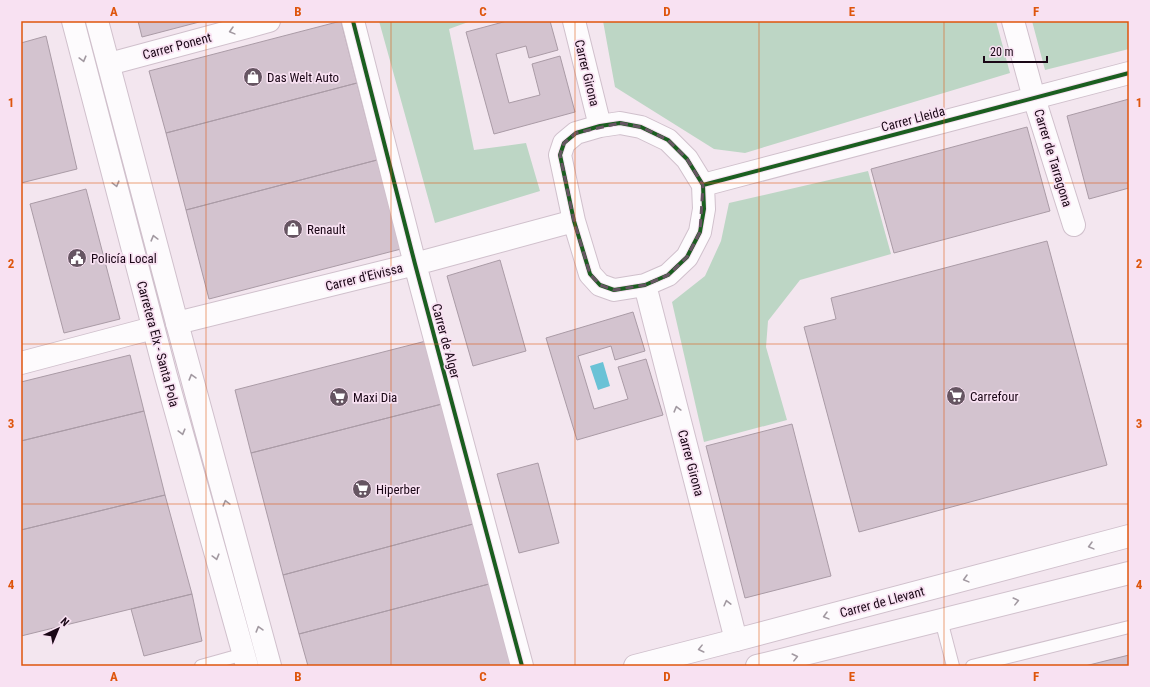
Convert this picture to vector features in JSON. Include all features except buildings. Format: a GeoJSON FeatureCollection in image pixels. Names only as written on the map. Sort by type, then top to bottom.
{"type":"FeatureCollection","features":[{"type":"Feature","properties":{"kind":"street","name":"Carretera Elx - Santa Pola"},"geometry":{"type":"LineString","coordinates":[[73,21],[153,328],[245,660]]}},
{"type":"Feature","properties":{"kind":"street","name":"Carretera Elx - Santa Pola"},"geometry":{"type":"LineString","coordinates":[[97,21],[270,666]]}},
{"type":"Feature","properties":{"kind":"street","name":"Carrer Ponent"},"geometry":{"type":"LineString","coordinates":[[109,64],[270,21]]}},
{"type":"Feature","properties":{"kind":"street","name":"Carrer de Alger"},"geometry":{"type":"LineString","coordinates":[[353,21],[415,264],[522,666]]}},
{"type":"Feature","properties":{"kind":"street","name":"Carrer Girona"},"geometry":{"type":"LineString","coordinates":[[574,21],[600,126]]}},
{"type":"Feature","properties":{"kind":"street","name":"Carrer de Tarragona"},"geometry":{"type":"LineString","coordinates":[[1013,21],[1034,98],[1074,225]]}},
{"type":"Feature","properties":{"kind":"street","name":"Carrer Lleida"},"geometry":{"type":"LineString","coordinates":[[703,185],[1129,73]]}},
{"type":"Feature","properties":{"kind":"street"},"geometry":{"type":"LineString","coordinates":[[620,124],[641,127],[668,140],[687,159],[703,185],[704,209],[700,232],[687,257],[668,275],[645,286],[614,290],[600,285],[590,274],[574,221],[560,155],[564,143],[576,133],[600,126],[620,124]]}},
{"type":"Feature","properties":{"kind":"street","name":"Carrer d'Eivissa"},"geometry":{"type":"LineString","coordinates":[[177,323],[415,264],[574,221]]}},
{"type":"Feature","properties":{"kind":"street","name":"Carrer Girona"},"geometry":{"type":"LineString","coordinates":[[645,286],[736,640]]}},
{"type":"Feature","properties":{"kind":"street"},"geometry":{"type":"LineString","coordinates":[[21,363],[153,328]]}},
{"type":"Feature","properties":{"kind":"street","name":"Carrer de Llevant"},"geometry":{"type":"LineString","coordinates":[[635,666],[1129,536]]}},
{"type":"Feature","properties":{"kind":"street"},"geometry":{"type":"LineString","coordinates":[[757,666],[1129,573]]}},
{"type":"Feature","properties":{"kind":"lane"},"geometry":{"type":"LineString","coordinates":[[941,620],[953,666]]}},
{"type":"Feature","properties":{"kind":"lane"},"geometry":{"type":"LineString","coordinates":[[972,666],[1129,627]]}},
{"type":"Feature","properties":{"kind":"lane"},"geometry":{"type":"LineString","coordinates":[[203,666],[245,660]]}},
{"type":"Feature","properties":{"kind":"highlighted area"},"geometry":{"type":"Polygon","coordinates":[[[620,123],[641,127],[668,140],[687,159],[703,185],[700,232],[687,257],[668,275],[645,285],[614,290],[600,285],[590,274],[574,221],[560,155],[564,143],[576,133],[620,123]]]}},
{"type":"Feature","properties":{"kind":"green space"},"geometry":{"type":"Polygon","coordinates":[[[379,21],[471,21],[449,29],[474,150],[526,143],[540,191],[435,223],[379,21]]]}},
{"type":"Feature","properties":{"kind":"green space"},"geometry":{"type":"Polygon","coordinates":[[[603,21],[996,21],[1010,73],[745,153],[714,149],[615,87],[603,21]]]}},
{"type":"Feature","properties":{"kind":"green space"},"geometry":{"type":"Polygon","coordinates":[[[1032,21],[1129,21],[1129,49],[1045,70],[1032,21]]]}},
{"type":"Feature","properties":{"kind":"green space"},"geometry":{"type":"Polygon","coordinates":[[[868,171],[891,254],[800,280],[768,321],[766,347],[787,420],[704,442],[672,302],[705,276],[721,241],[729,203],[868,171]]]}},
{"type":"Feature","properties":{"kind":"water"},"geometry":{"type":"Polygon","coordinates":[[[603,362],[610,386],[598,390],[590,366],[603,362]]]}},
{"type":"Feature","properties":{"kind":"cycle path"},"geometry":{"type":"LineString","coordinates":[[353,21],[415,264],[522,666]]}},
{"type":"Feature","properties":{"kind":"cycle path"},"geometry":{"type":"LineString","coordinates":[[703,185],[1129,73]]}},
{"type":"Feature","properties":{"kind":"cycle path"},"geometry":{"type":"LineString","coordinates":[[620,123],[641,127],[668,140],[687,159],[703,185],[704,209],[700,232],[687,257],[668,275],[645,285],[614,290],[600,285],[590,274],[574,221],[560,155],[564,143],[576,133],[600,126],[620,123]]}},
{"type":"Feature","properties":{"kind":"place","name":"Das Welt Auto"},"geometry":{"type":"Point","coordinates":[253,77]}},
{"type":"Feature","properties":{"kind":"place","name":"Renault"},"geometry":{"type":"Point","coordinates":[293,229]}},
{"type":"Feature","properties":{"kind":"place","name":"Policía Local"},"geometry":{"type":"Point","coordinates":[77,258]}},
{"type":"Feature","properties":{"kind":"place","name":"Carrefour"},"geometry":{"type":"Point","coordinates":[956,396]}},
{"type":"Feature","properties":{"kind":"place","name":"Maxi Dia"},"geometry":{"type":"Point","coordinates":[339,397]}},
{"type":"Feature","properties":{"kind":"place","name":"Hiperber"},"geometry":{"type":"Point","coordinates":[362,489]}}]}
